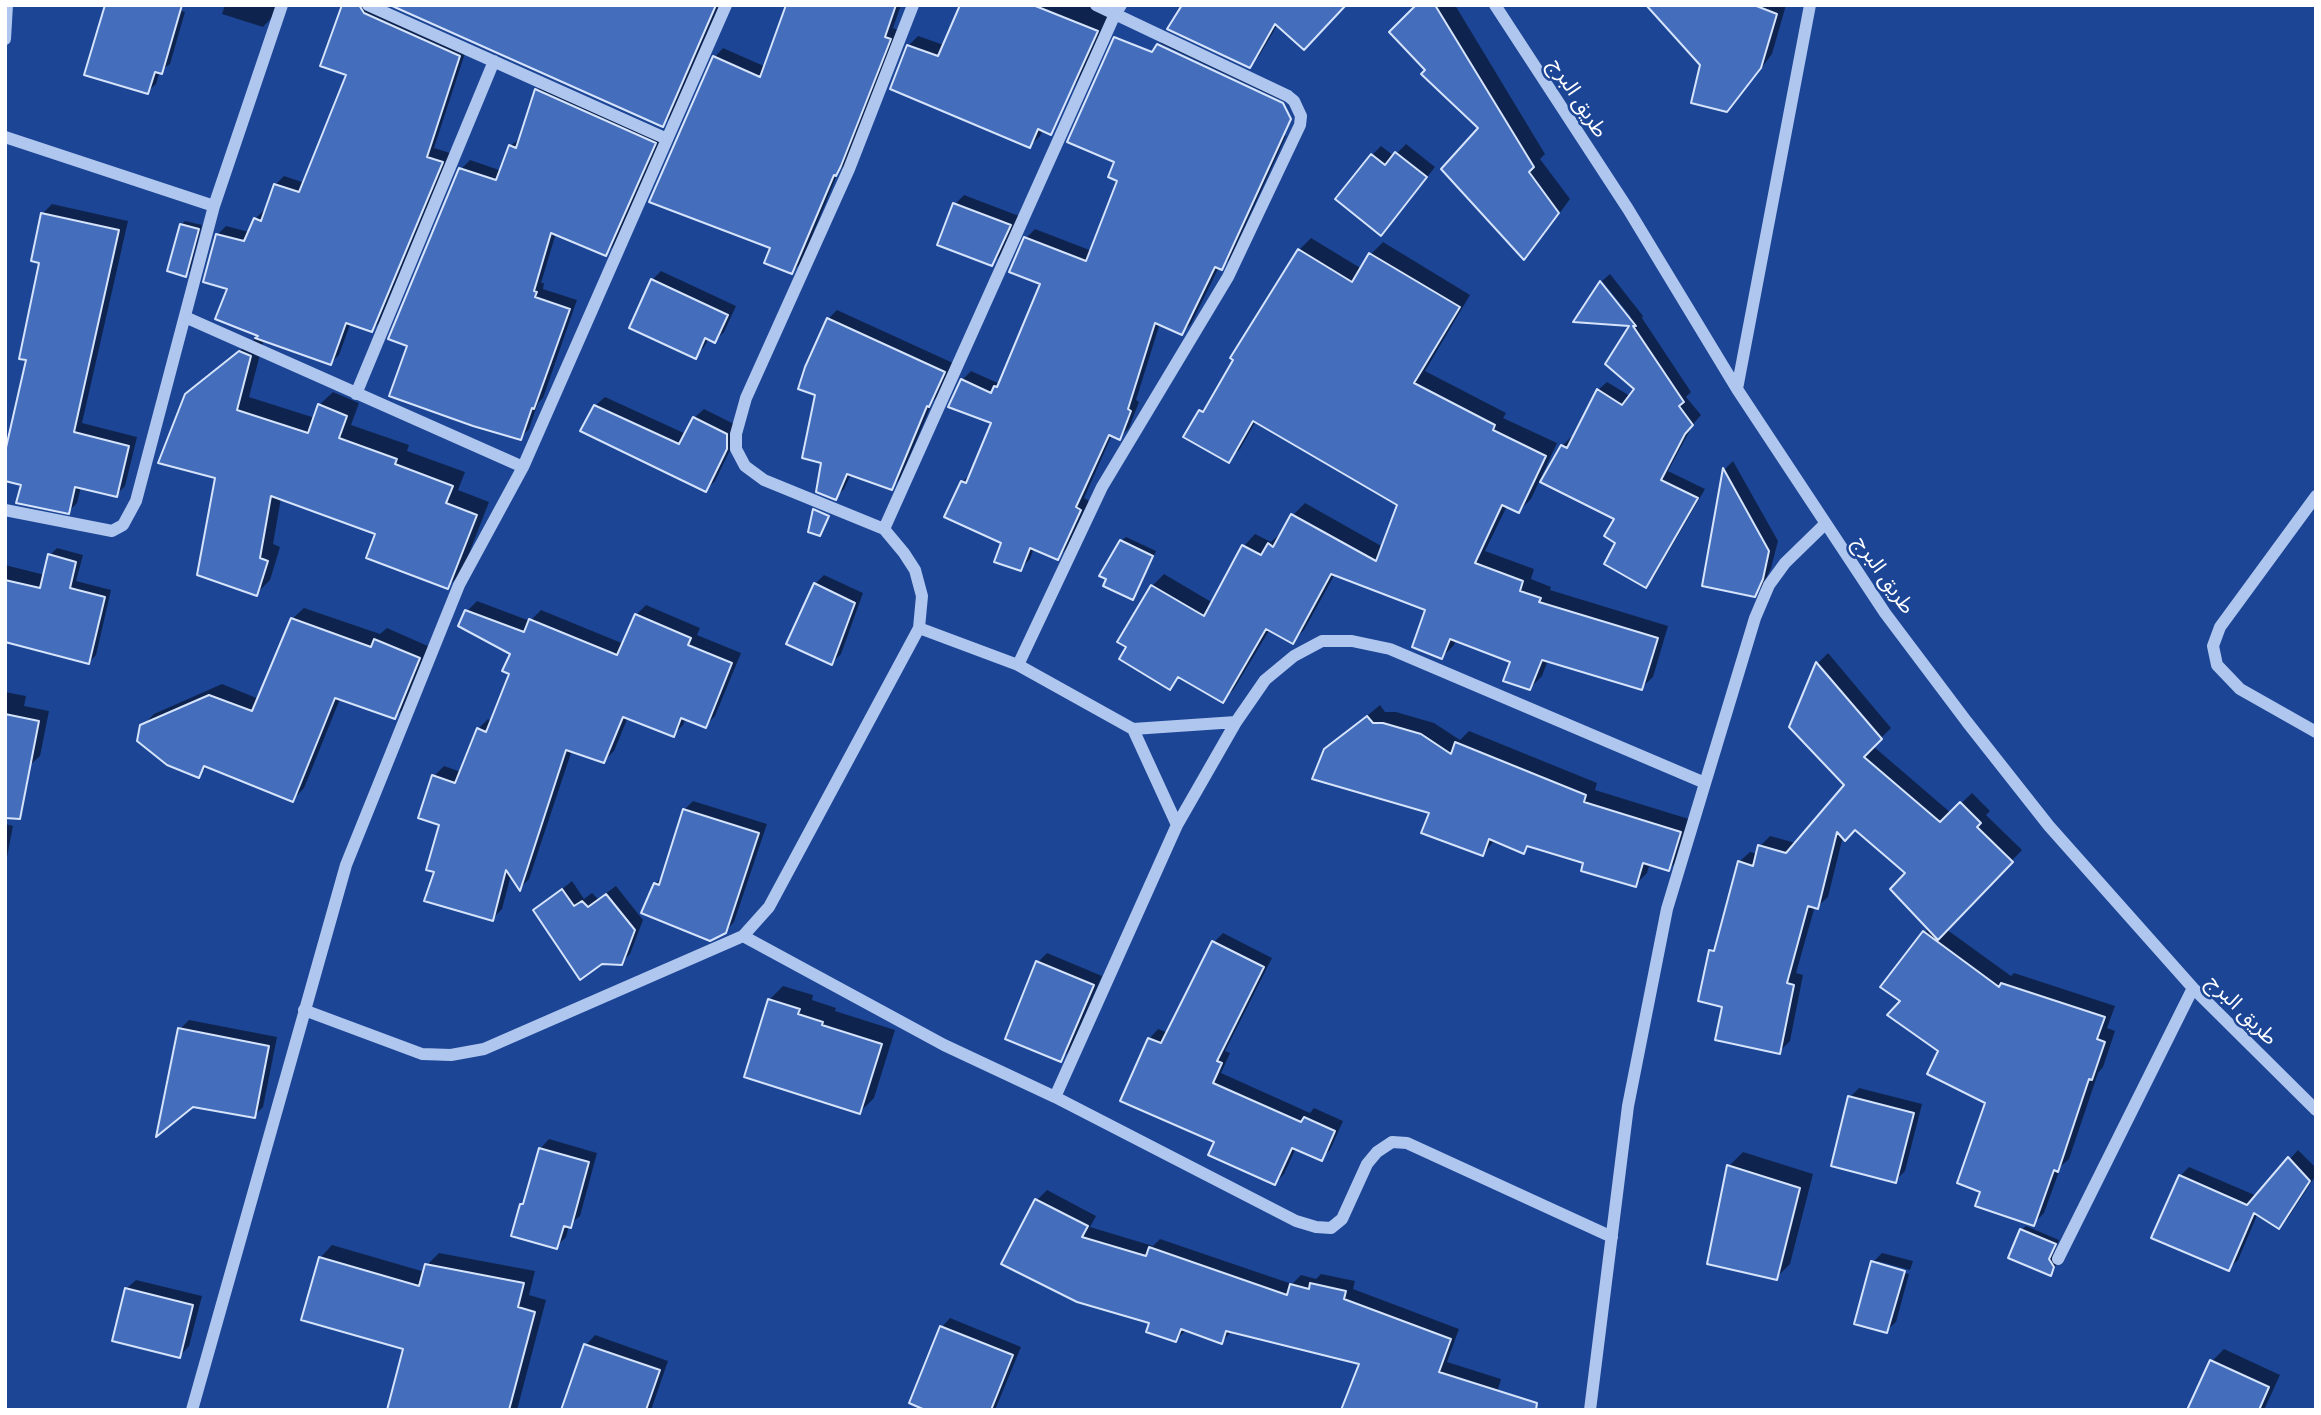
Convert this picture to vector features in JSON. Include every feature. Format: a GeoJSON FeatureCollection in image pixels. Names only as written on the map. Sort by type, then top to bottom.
{"type":"FeatureCollection","features":[{"type":"Feature","properties":{"kind":"street"},"geometry":{"type":"LineString","coordinates":[[5,39],[7,5]]}},
{"type":"Feature","properties":{"kind":"street"},"geometry":{"type":"LineString","coordinates":[[5,510],[112,531],[123,525],[136,501],[214,206],[282,5]]}},
{"type":"Feature","properties":{"kind":"street"},"geometry":{"type":"LineString","coordinates":[[368,5],[667,139]]}},
{"type":"Feature","properties":{"kind":"street"},"geometry":{"type":"LineString","coordinates":[[192,1410],[304,1010],[346,865],[363,819],[459,585],[523,467],[726,5]]}},
{"type":"Feature","properties":{"kind":"street"},"geometry":{"type":"LineString","coordinates":[[304,1010],[422,1054],[451,1055],[484,1049],[743,936],[769,908],[919,628],[922,596],[915,570],[905,553],[884,529],[764,480],[745,466],[736,449],[736,435],[746,398],[849,169],[913,5]]}},
{"type":"Feature","properties":{"kind":"street"},"geometry":{"type":"LineString","coordinates":[[1018,665],[1102,487],[1228,277],[1300,125],[1301,116],[1294,101],[1288,96],[1118,10],[1096,5]]}},
{"type":"Feature","properties":{"kind":"street","name":"طريق البرج"},"geometry":{"type":"LineString","coordinates":[[1495,5],[1628,209],[1737,389],[1894,624],[2033,806],[2193,988],[2316,1110]]}},
{"type":"Feature","properties":{"kind":"street"},"geometry":{"type":"LineString","coordinates":[[1737,389],[1810,5]]}},
{"type":"Feature","properties":{"kind":"street"},"geometry":{"type":"LineString","coordinates":[[884,529],[1118,10]]}},
{"type":"Feature","properties":{"kind":"street"},"geometry":{"type":"LineString","coordinates":[[356,394],[494,61]]}},
{"type":"Feature","properties":{"kind":"street"},"geometry":{"type":"LineString","coordinates":[[5,137],[214,206]]}},
{"type":"Feature","properties":{"kind":"street"},"geometry":{"type":"LineString","coordinates":[[185,317],[523,467]]}},
{"type":"Feature","properties":{"kind":"street"},"geometry":{"type":"LineString","coordinates":[[2316,496],[2220,627],[2213,646],[2217,665],[2240,689],[2316,732]]}},
{"type":"Feature","properties":{"kind":"street"},"geometry":{"type":"LineString","coordinates":[[1590,1410],[1628,1106],[1667,909],[1755,618],[1769,586],[1785,563],[1825,524]]}},
{"type":"Feature","properties":{"kind":"street"},"geometry":{"type":"LineString","coordinates":[[919,628],[1018,665],[1133,729],[1236,722]]}},
{"type":"Feature","properties":{"kind":"street"},"geometry":{"type":"LineString","coordinates":[[1055,1097],[1177,825],[1236,722],[1265,680],[1294,656],[1322,641],[1352,641],[1390,649],[1705,783]]}},
{"type":"Feature","properties":{"kind":"street"},"geometry":{"type":"LineString","coordinates":[[1133,729],[1177,825]]}},
{"type":"Feature","properties":{"kind":"street"},"geometry":{"type":"LineString","coordinates":[[743,936],[944,1045],[1055,1097],[1296,1222],[1331,1228],[1342,1219],[1367,1164],[1377,1152],[1392,1142],[1407,1143],[1612,1237]]}},
{"type":"Feature","properties":{"kind":"street"},"geometry":{"type":"LineString","coordinates":[[2058,1259],[2193,988]]}},
{"type":"Feature","properties":{"kind":"building"},"geometry":{"type":"Polygon","coordinates":[[[105,5],[182,5],[162,74],[155,72],[148,94],[84,75],[105,5]]]}},
{"type":"Feature","properties":{"kind":"building"},"geometry":{"type":"Polygon","coordinates":[[[342,5],[359,5],[364,13],[460,56],[427,157],[443,162],[372,332],[346,323],[331,365],[255,338],[258,336],[215,319],[227,289],[203,282],[216,234],[244,241],[254,218],[261,221],[274,184],[299,192],[346,75],[320,66],[342,5]]]}},
{"type":"Feature","properties":{"kind":"building"},"geometry":{"type":"Polygon","coordinates":[[[390,5],[716,5],[663,127],[390,5]]]}},
{"type":"Feature","properties":{"kind":"building"},"geometry":{"type":"Polygon","coordinates":[[[786,5],[896,5],[885,37],[891,39],[841,166],[836,176],[834,175],[792,274],[764,263],[770,248],[649,202],[713,56],[760,77],[786,5]]]}},
{"type":"Feature","properties":{"kind":"building"},"geometry":{"type":"Polygon","coordinates":[[[960,5],[1033,5],[1098,31],[1051,135],[1038,129],[1030,148],[890,89],[907,45],[938,56],[960,5]]]}},
{"type":"Feature","properties":{"kind":"building"},"geometry":{"type":"Polygon","coordinates":[[[1182,5],[1346,5],[1304,50],[1275,24],[1250,68],[1167,29],[1182,5]]]}},
{"type":"Feature","properties":{"kind":"building"},"geometry":{"type":"Polygon","coordinates":[[[1416,5],[1435,5],[1534,167],[1529,172],[1559,213],[1524,260],[1441,169],[1478,128],[1421,74],[1425,70],[1389,32],[1416,5]]]}},
{"type":"Feature","properties":{"kind":"building"},"geometry":{"type":"Polygon","coordinates":[[[1646,5],[1754,5],[1777,14],[1761,68],[1727,112],[1691,103],[1700,65],[1646,5]]]}},
{"type":"Feature","properties":{"kind":"building"},"geometry":{"type":"Polygon","coordinates":[[[1114,37],[1152,52],[1157,44],[1283,103],[1291,119],[1222,270],[1215,267],[1182,335],[1155,323],[1128,409],[1131,411],[1120,440],[1109,435],[1076,507],[1081,510],[1058,560],[1030,548],[1021,571],[994,562],[1001,543],[944,517],[961,481],[966,483],[991,423],[948,407],[961,379],[991,393],[994,386],[997,387],[1040,284],[1009,272],[1024,237],[1086,261],[1117,181],[1108,177],[1114,162],[1067,142],[1114,37]]]}},
{"type":"Feature","properties":{"kind":"building"},"geometry":{"type":"Polygon","coordinates":[[[535,89],[656,143],[606,256],[551,233],[534,291],[537,292],[535,297],[570,309],[521,440],[389,396],[407,346],[388,339],[459,168],[496,180],[509,145],[516,148],[535,89]]]}},
{"type":"Feature","properties":{"kind":"building"},"geometry":{"type":"Polygon","coordinates":[[[1395,152],[1427,177],[1381,236],[1335,199],[1371,154],[1385,165],[1395,152]]]}},
{"type":"Feature","properties":{"kind":"building"},"geometry":{"type":"Polygon","coordinates":[[[953,203],[1011,225],[992,266],[937,245],[953,203]]]}},
{"type":"Feature","properties":{"kind":"building"},"geometry":{"type":"Polygon","coordinates":[[[41,213],[119,230],[74,432],[129,446],[117,497],[75,487],[69,514],[16,503],[21,485],[5,481],[5,452],[26,360],[19,359],[39,263],[31,261],[41,213]]]}},
{"type":"Feature","properties":{"kind":"building"},"geometry":{"type":"Polygon","coordinates":[[[180,224],[199,229],[186,277],[167,271],[180,224]]]}},
{"type":"Feature","properties":{"kind":"building"},"geometry":{"type":"Polygon","coordinates":[[[1298,249],[1352,282],[1369,253],[1460,307],[1414,383],[1495,425],[1493,430],[1546,456],[1519,513],[1502,505],[1475,563],[1523,581],[1520,591],[1541,598],[1539,602],[1658,638],[1642,690],[1542,660],[1530,690],[1503,681],[1510,662],[1450,639],[1442,659],[1412,647],[1425,610],[1331,574],[1293,644],[1266,629],[1223,703],[1178,677],[1170,690],[1119,659],[1126,647],[1117,642],[1151,585],[1204,616],[1242,545],[1261,555],[1268,543],[1273,547],[1291,514],[1376,561],[1397,505],[1253,421],[1229,463],[1183,437],[1199,410],[1203,412],[1233,360],[1230,358],[1298,249]]]}},
{"type":"Feature","properties":{"kind":"building"},"geometry":{"type":"Polygon","coordinates":[[[651,279],[728,315],[715,343],[705,338],[696,359],[629,328],[651,279]]]}},
{"type":"Feature","properties":{"kind":"building"},"geometry":{"type":"Polygon","coordinates":[[[1600,281],[1636,326],[1633,326],[1684,402],[1679,406],[1693,425],[1685,434],[1661,480],[1698,498],[1646,588],[1604,564],[1615,543],[1604,536],[1614,519],[1540,482],[1561,445],[1567,448],[1597,389],[1622,405],[1634,389],[1605,364],[1629,326],[1573,322],[1600,281]]]}},
{"type":"Feature","properties":{"kind":"building"},"geometry":{"type":"Polygon","coordinates":[[[827,318],[945,372],[929,407],[927,406],[892,490],[847,474],[836,500],[816,492],[821,463],[802,458],[815,395],[798,389],[827,318]]]}},
{"type":"Feature","properties":{"kind":"building"},"geometry":{"type":"Polygon","coordinates":[[[239,351],[251,356],[237,410],[308,433],[318,404],[347,416],[339,438],[397,459],[395,464],[453,486],[446,503],[477,515],[448,589],[366,558],[375,534],[271,496],[260,558],[268,561],[257,596],[197,575],[215,478],[158,463],[185,394],[239,351]]]}},
{"type":"Feature","properties":{"kind":"building"},"geometry":{"type":"Polygon","coordinates":[[[594,405],[679,444],[693,417],[727,434],[727,449],[706,492],[580,431],[594,405]]]}},
{"type":"Feature","properties":{"kind":"building"},"geometry":{"type":"Polygon","coordinates":[[[1723,468],[1769,551],[1763,579],[1755,597],[1702,586],[1723,468]]]}},
{"type":"Feature","properties":{"kind":"building"},"geometry":{"type":"Polygon","coordinates":[[[813,509],[829,516],[820,536],[808,532],[813,509]]]}},
{"type":"Feature","properties":{"kind":"building"},"geometry":{"type":"Polygon","coordinates":[[[1120,540],[1153,556],[1133,600],[1103,586],[1106,579],[1099,576],[1120,540]]]}},
{"type":"Feature","properties":{"kind":"building"},"geometry":{"type":"Polygon","coordinates":[[[48,554],[76,562],[70,588],[105,597],[89,664],[5,642],[5,580],[40,588],[48,554]]]}},
{"type":"Feature","properties":{"kind":"building"},"geometry":{"type":"Polygon","coordinates":[[[814,583],[855,603],[832,665],[786,644],[814,583]]]}},
{"type":"Feature","properties":{"kind":"building"},"geometry":{"type":"Polygon","coordinates":[[[465,610],[524,632],[529,619],[617,655],[635,614],[691,638],[688,645],[732,663],[706,728],[681,718],[674,737],[623,717],[604,763],[566,750],[520,891],[506,870],[493,921],[424,901],[434,872],[426,870],[439,825],[418,818],[432,775],[455,783],[477,728],[486,732],[509,674],[502,671],[510,654],[458,626],[465,610]]]}},
{"type":"Feature","properties":{"kind":"building"},"geometry":{"type":"Polygon","coordinates":[[[291,618],[371,647],[374,639],[420,658],[395,719],[335,698],[293,802],[204,766],[199,778],[167,765],[137,741],[140,725],[209,695],[252,711],[291,618]]]}},
{"type":"Feature","properties":{"kind":"building"},"geometry":{"type":"Polygon","coordinates":[[[1816,662],[1882,739],[1864,757],[1940,822],[1960,802],[1981,823],[1977,827],[2013,862],[1938,940],[1890,889],[1905,873],[1855,830],[1845,841],[1837,832],[1818,909],[1808,906],[1787,983],[1794,985],[1780,1054],[1715,1040],[1722,1007],[1698,1001],[1709,950],[1714,951],[1738,861],[1753,866],[1758,845],[1786,853],[1844,785],[1789,727],[1816,662]]]}},
{"type":"Feature","properties":{"kind":"building"},"geometry":{"type":"Polygon","coordinates":[[[5,714],[39,721],[20,819],[5,818],[5,714]]]}},
{"type":"Feature","properties":{"kind":"building"},"geometry":{"type":"Polygon","coordinates":[[[1367,716],[1373,723],[1383,723],[1421,734],[1451,754],[1455,742],[1586,795],[1584,802],[1681,832],[1669,871],[1643,863],[1636,887],[1581,871],[1583,863],[1527,846],[1524,854],[1489,839],[1483,856],[1421,833],[1429,813],[1312,779],[1324,749],[1367,716]]]}},
{"type":"Feature","properties":{"kind":"building"},"geometry":{"type":"Polygon","coordinates":[[[683,809],[759,833],[726,933],[710,941],[641,913],[654,883],[659,885],[683,809]]]}},
{"type":"Feature","properties":{"kind":"building"},"geometry":{"type":"Polygon","coordinates":[[[562,889],[574,906],[582,901],[588,907],[606,894],[635,930],[622,965],[602,964],[580,980],[533,910],[562,889]]]}},
{"type":"Feature","properties":{"kind":"building"},"geometry":{"type":"Polygon","coordinates":[[[1923,931],[1999,987],[2001,983],[2105,1017],[2097,1039],[2105,1042],[2092,1080],[2089,1079],[2058,1172],[2054,1170],[2034,1226],[1975,1206],[1980,1192],[1957,1183],[1985,1103],[1927,1074],[1938,1051],[1887,1015],[1900,1001],[1880,987],[1923,931]]]}},
{"type":"Feature","properties":{"kind":"building"},"geometry":{"type":"Polygon","coordinates":[[[1212,941],[1264,967],[1217,1061],[1222,1063],[1213,1083],[1301,1122],[1304,1117],[1335,1131],[1322,1161],[1292,1148],[1275,1185],[1208,1155],[1214,1142],[1120,1101],[1148,1038],[1161,1043],[1212,941]]]}},
{"type":"Feature","properties":{"kind":"building"},"geometry":{"type":"Polygon","coordinates":[[[1036,961],[1094,985],[1061,1062],[1005,1039],[1036,961]]]}},
{"type":"Feature","properties":{"kind":"building"},"geometry":{"type":"Polygon","coordinates":[[[768,999],[800,1009],[798,1014],[823,1022],[822,1025],[882,1044],[860,1114],[744,1077],[768,999]]]}},
{"type":"Feature","properties":{"kind":"building"},"geometry":{"type":"Polygon","coordinates":[[[178,1028],[269,1046],[255,1118],[193,1107],[156,1137],[178,1028]]]}},
{"type":"Feature","properties":{"kind":"building"},"geometry":{"type":"Polygon","coordinates":[[[1848,1096],[1914,1113],[1896,1183],[1831,1166],[1848,1096]]]}},
{"type":"Feature","properties":{"kind":"building"},"geometry":{"type":"Polygon","coordinates":[[[539,1148],[589,1162],[571,1228],[564,1226],[557,1249],[511,1236],[539,1148]]]}},
{"type":"Feature","properties":{"kind":"building"},"geometry":{"type":"Polygon","coordinates":[[[2288,1157],[2310,1181],[2279,1229],[2254,1213],[2229,1271],[2151,1238],[2179,1175],[2247,1205],[2288,1157]]]}},
{"type":"Feature","properties":{"kind":"building"},"geometry":{"type":"Polygon","coordinates":[[[1727,1165],[1800,1188],[1777,1280],[1707,1264],[1727,1165]]]}},
{"type":"Feature","properties":{"kind":"building"},"geometry":{"type":"Polygon","coordinates":[[[1035,1199],[1088,1226],[1082,1237],[1146,1256],[1149,1247],[1287,1295],[1290,1284],[1309,1289],[1310,1283],[1346,1291],[1344,1299],[1451,1339],[1439,1372],[1537,1403],[1536,1410],[1341,1410],[1359,1364],[1226,1331],[1222,1344],[1181,1329],[1176,1342],[1146,1332],[1149,1323],[1077,1302],[1001,1264],[1035,1199]]]}},
{"type":"Feature","properties":{"kind":"building"},"geometry":{"type":"Polygon","coordinates":[[[2020,1229],[2056,1244],[2049,1259],[2054,1267],[2051,1276],[2008,1258],[2020,1229]]]}},
{"type":"Feature","properties":{"kind":"building"},"geometry":{"type":"Polygon","coordinates":[[[319,1257],[419,1286],[425,1264],[524,1283],[518,1307],[535,1312],[509,1410],[387,1410],[403,1349],[301,1320],[319,1257]]]}},
{"type":"Feature","properties":{"kind":"building"},"geometry":{"type":"Polygon","coordinates":[[[1871,1261],[1905,1271],[1887,1333],[1854,1324],[1871,1261]]]}},
{"type":"Feature","properties":{"kind":"building"},"geometry":{"type":"Polygon","coordinates":[[[125,1288],[193,1305],[180,1358],[112,1341],[125,1288]]]}},
{"type":"Feature","properties":{"kind":"building"},"geometry":{"type":"Polygon","coordinates":[[[940,1326],[1013,1355],[991,1410],[925,1410],[909,1403],[940,1326]]]}},
{"type":"Feature","properties":{"kind":"building"},"geometry":{"type":"Polygon","coordinates":[[[584,1344],[660,1370],[646,1410],[561,1410],[584,1344]]]}},
{"type":"Feature","properties":{"kind":"building"},"geometry":{"type":"Polygon","coordinates":[[[2210,1360],[2269,1387],[2259,1410],[2187,1410],[2210,1360]]]}}]}
